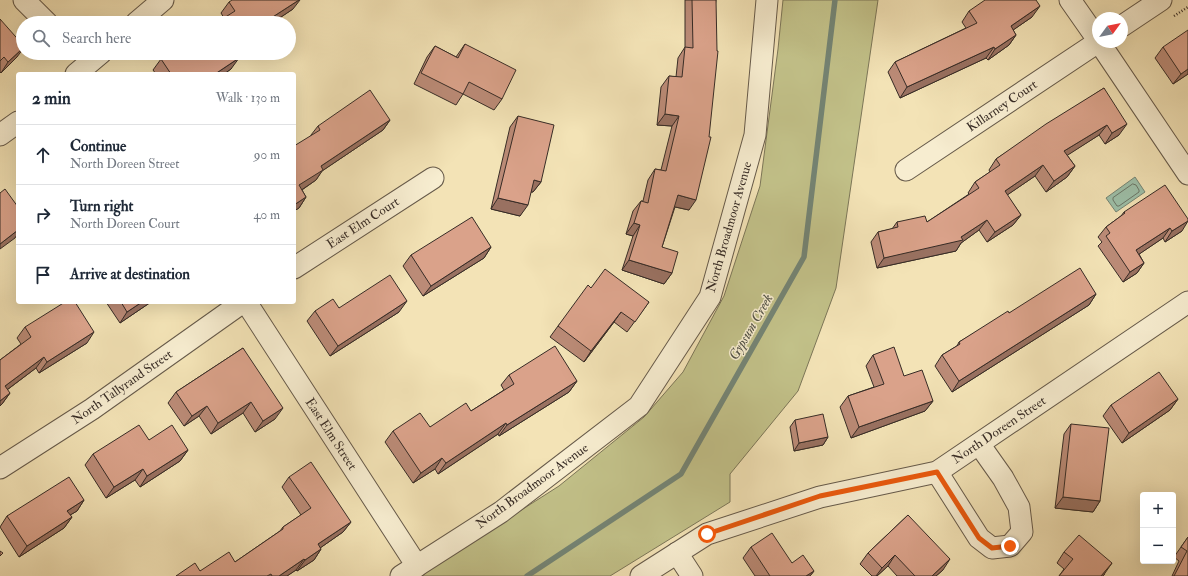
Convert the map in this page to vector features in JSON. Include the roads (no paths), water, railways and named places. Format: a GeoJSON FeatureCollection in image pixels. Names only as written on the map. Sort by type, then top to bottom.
{"type":"FeatureCollection","features":[{"type":"Feature","properties":{"kind":"street"},"geometry":{"type":"LineString","coordinates":[[24,0],[40,16]]}},
{"type":"Feature","properties":{"kind":"street"},"geometry":{"type":"LineString","coordinates":[[144,16],[163,0]]}},
{"type":"Feature","properties":{"kind":"street","name":"North Broadmoor Avenue"},"geometry":{"type":"LineString","coordinates":[[409,571],[501,512],[639,406],[710,297],[755,135],[767,0]]}},
{"type":"Feature","properties":{"kind":"street"},"geometry":{"type":"LineString","coordinates":[[1070,0],[1092,32]]}},
{"type":"Feature","properties":{"kind":"street"},"geometry":{"type":"LineString","coordinates":[[1128,22],[1161,0]]}},
{"type":"Feature","properties":{"kind":"street","name":"Killarney Court"},"geometry":{"type":"LineString","coordinates":[[906,170],[1092,45]]}},
{"type":"Feature","properties":{"kind":"street"},"geometry":{"type":"LineString","coordinates":[[1103,48],[1188,174]]}},
{"type":"Feature","properties":{"kind":"street"},"geometry":{"type":"LineString","coordinates":[[0,136],[16,124]]}},
{"type":"Feature","properties":{"kind":"street","name":"East Elm Court"},"geometry":{"type":"LineString","coordinates":[[296,267],[433,178]]}},
{"type":"Feature","properties":{"kind":"street","name":"North Doreen Street"},"geometry":{"type":"LineString","coordinates":[[677,553],[707,534],[820,496],[937,472],[1188,302]]}},
{"type":"Feature","properties":{"kind":"street","name":"North Tallyrand Street"},"geometry":{"type":"LineString","coordinates":[[0,468],[92,409],[240,304]]}},
{"type":"Feature","properties":{"kind":"street","name":"East Elm Street"},"geometry":{"type":"LineString","coordinates":[[247,304],[409,571]]}},
{"type":"Feature","properties":{"kind":"street"},"geometry":{"type":"LineString","coordinates":[[937,472],[979,538],[992,548],[1010,546],[1022,532],[1019,507],[979,444]]}},
{"type":"Feature","properties":{"kind":"street"},"geometry":{"type":"LineString","coordinates":[[641,576],[677,553],[692,576]]}},
{"type":"Feature","properties":{"kind":"water"},"geometry":{"type":"Polygon","coordinates":[[[1135,177],[1145,192],[1116,212],[1106,198],[1135,177]]]}},
{"type":"Feature","properties":{"kind":"waterway","name":"Gypsum Creek"},"geometry":{"type":"LineString","coordinates":[[527,576],[681,474],[804,257],[835,0]]}}]}
